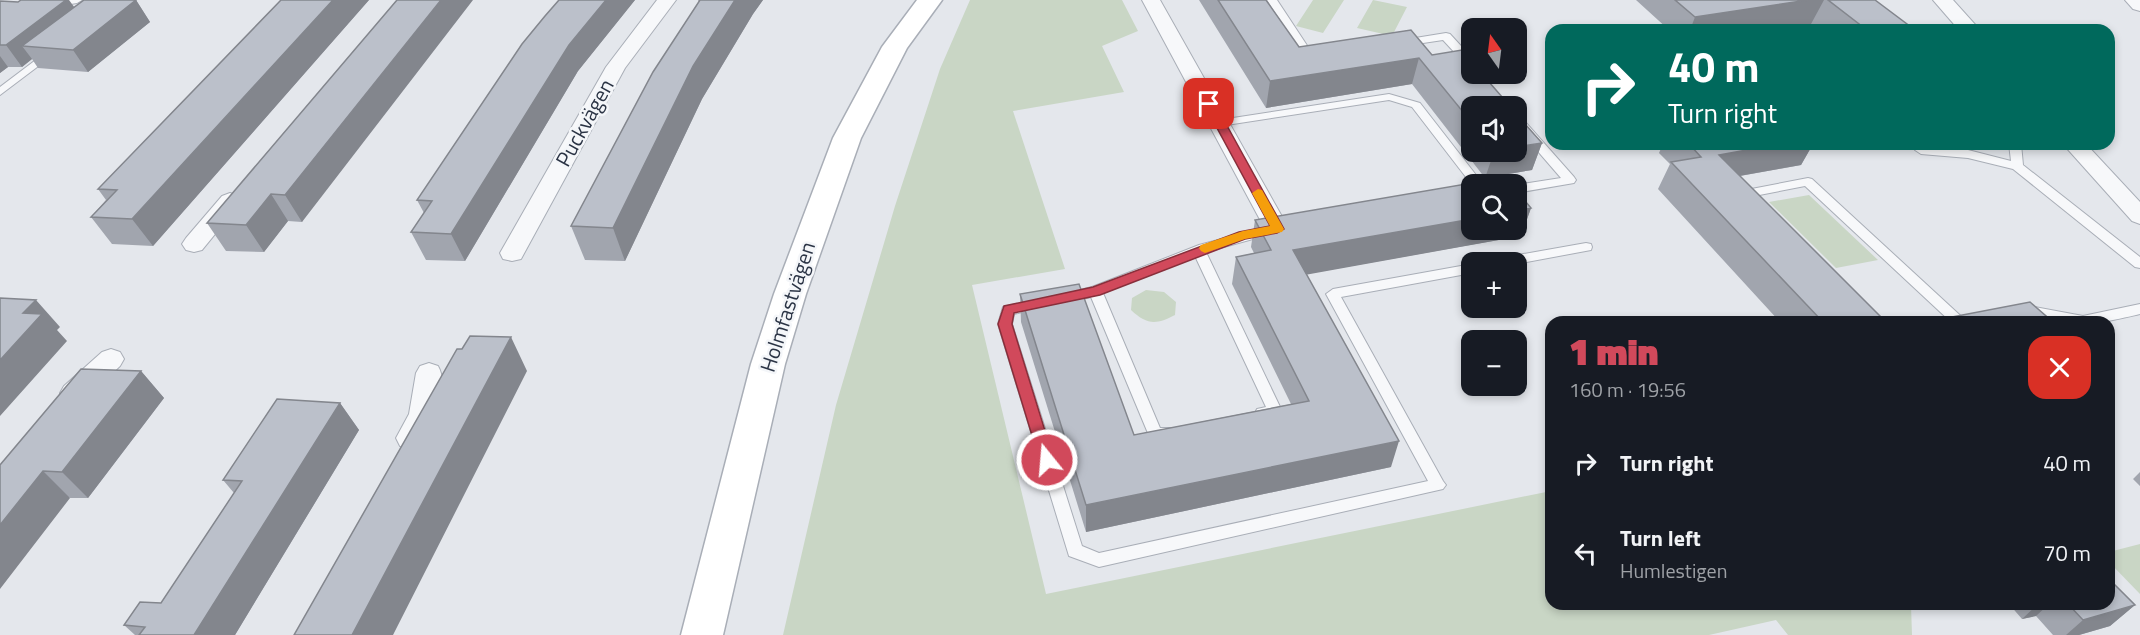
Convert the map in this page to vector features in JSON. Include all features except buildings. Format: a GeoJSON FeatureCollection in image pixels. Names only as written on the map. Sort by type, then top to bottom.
{"type":"FeatureCollection","features":[{"type":"Feature","properties":{"kind":"street","name":"Puckvägen"},"geometry":{"type":"LineString","coordinates":[[512,253],[616,67],[667,0]]}},
{"type":"Feature","properties":{"kind":"street","name":"Holmfastvägen"},"geometry":{"type":"LineString","coordinates":[[702,635],[768,364],[790,294],[847,138],[895,47],[930,0]]}},
{"type":"Feature","properties":{"kind":"street"},"geometry":{"type":"LineString","coordinates":[[1150,0],[1283,228]]}},
{"type":"Feature","properties":{"kind":"street"},"geometry":{"type":"LineString","coordinates":[[1942,0],[1964,24]]}},
{"type":"Feature","properties":{"kind":"street"},"geometry":{"type":"LineString","coordinates":[[2134,0],[2140,5]]}},
{"type":"Feature","properties":{"kind":"street"},"geometry":{"type":"LineString","coordinates":[[2080,150],[2140,216]]}},
{"type":"Feature","properties":{"kind":"street"},"geometry":{"type":"LineString","coordinates":[[194,244],[247,181]]}},
{"type":"Feature","properties":{"kind":"street"},"geometry":{"type":"LineString","coordinates":[[52,414],[111,359]]}},
{"type":"Feature","properties":{"kind":"street"},"geometry":{"type":"LineString","coordinates":[[395,465],[423,415],[429,373]]}},
{"type":"Feature","properties":{"kind":"lane"},"geometry":{"type":"LineString","coordinates":[[36,7],[77,0]]}},
{"type":"Feature","properties":{"kind":"lane"},"geometry":{"type":"LineString","coordinates":[[1272,0],[1307,53],[1332,52]]}},
{"type":"Feature","properties":{"kind":"lane"},"geometry":{"type":"LineString","coordinates":[[1393,44],[1446,36],[1461,53]]}},
{"type":"Feature","properties":{"kind":"lane"},"geometry":{"type":"LineString","coordinates":[[0,92],[54,49]]}},
{"type":"Feature","properties":{"kind":"lane"},"geometry":{"type":"LineString","coordinates":[[1220,123],[1389,97],[1416,105],[1469,174]]}},
{"type":"Feature","properties":{"kind":"lane"},"geometry":{"type":"LineString","coordinates":[[1527,131],[1570,180],[1527,187]]}},
{"type":"Feature","properties":{"kind":"lane"},"geometry":{"type":"LineString","coordinates":[[1921,150],[1968,154],[2017,166],[2140,264]]}},
{"type":"Feature","properties":{"kind":"lane"},"geometry":{"type":"LineString","coordinates":[[2016,150],[2017,166]]}},
{"type":"Feature","properties":{"kind":"lane"},"geometry":{"type":"LineString","coordinates":[[1749,203],[1741,195],[1808,182],[1953,316]]}},
{"type":"Feature","properties":{"kind":"lane"},"geometry":{"type":"LineString","coordinates":[[1283,228],[1243,235],[1095,291],[1008,310],[1005,324],[1075,551],[1099,560],[1438,485],[1333,294],[1461,270]]}},
{"type":"Feature","properties":{"kind":"lane"},"geometry":{"type":"LineString","coordinates":[[1527,258],[1586,247]]}},
{"type":"Feature","properties":{"kind":"lane"},"geometry":{"type":"LineString","coordinates":[[1198,251],[1275,411],[1253,415]]}},
{"type":"Feature","properties":{"kind":"lane"},"geometry":{"type":"LineString","coordinates":[[1095,291],[1155,434],[1188,428]]}},
{"type":"Feature","properties":{"kind":"lane"},"geometry":{"type":"LineString","coordinates":[[2107,316],[2140,309]]}},
{"type":"Feature","properties":{"kind":"lane"},"geometry":{"type":"LineString","coordinates":[[2013,313],[2026,310],[2057,316]]}},
{"type":"Feature","properties":{"kind":"green space"},"geometry":{"type":"Polygon","coordinates":[[[970,0],[1122,0],[1138,31],[1102,46],[1124,92],[1013,111],[1065,269],[972,285],[1046,594],[1545,492],[1545,610],[1911,610],[1912,635],[1788,635],[1776,620],[1709,635],[783,635],[836,405],[895,206],[940,69],[970,0]]]}},
{"type":"Feature","properties":{"kind":"green space"},"geometry":{"type":"Polygon","coordinates":[[[1313,0],[1344,0],[1323,33],[1296,26],[1313,0]]]}},
{"type":"Feature","properties":{"kind":"green space"},"geometry":{"type":"Polygon","coordinates":[[[1373,0],[1407,7],[1392,36],[1357,28],[1373,0]]]}},
{"type":"Feature","properties":{"kind":"green space"},"geometry":{"type":"Polygon","coordinates":[[[1809,195],[1878,260],[1836,268],[1769,202],[1809,195]]]}},
{"type":"Feature","properties":{"kind":"green space"},"geometry":{"type":"Polygon","coordinates":[[[1146,290],[1164,292],[1176,302],[1175,315],[1162,321],[1152,322],[1142,319],[1131,310],[1132,298],[1146,290]]]}},
{"type":"Feature","properties":{"kind":"green space"},"geometry":{"type":"Polygon","coordinates":[[[2140,544],[2140,594],[2115,568],[2115,550],[2140,544]]]}},
{"type":"Feature","properties":{"kind":"slow traffic"},"geometry":{"type":"LineString","coordinates":[[1205,248],[1243,235],[1277,229],[1258,193]]}},
{"type":"Feature","properties":{"kind":"route"},"geometry":{"type":"LineString","coordinates":[[1047,460],[1005,324],[1008,310],[1095,291],[1243,235],[1277,229],[1209,104]]}}]}
